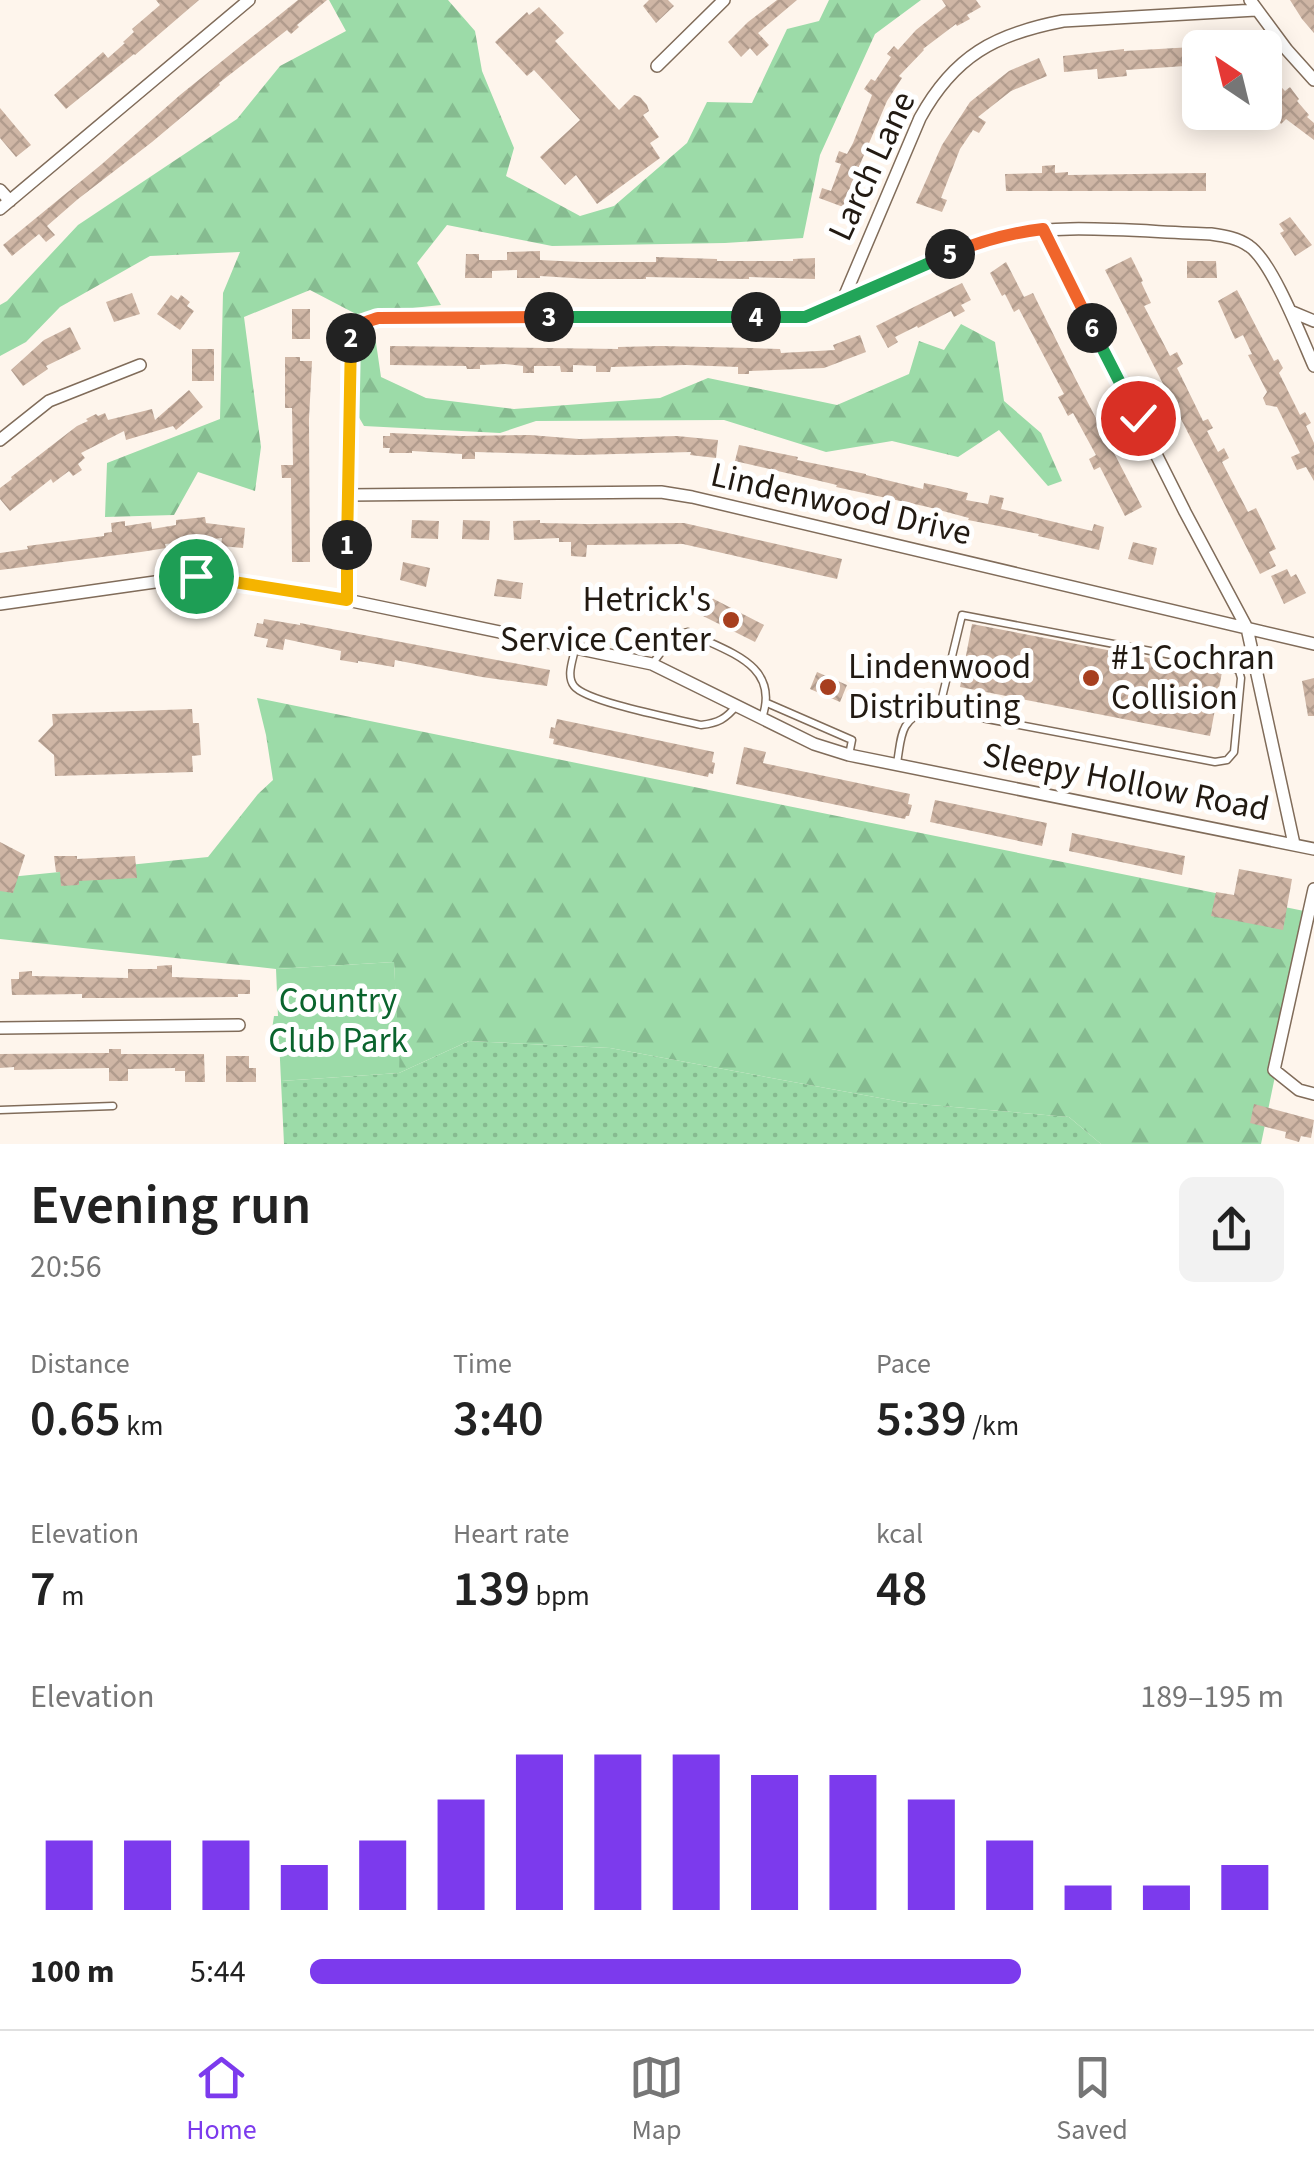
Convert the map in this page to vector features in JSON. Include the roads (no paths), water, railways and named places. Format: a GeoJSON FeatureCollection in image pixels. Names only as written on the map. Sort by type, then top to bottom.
{"type":"FeatureCollection","features":[{"type":"Feature","properties":{"kind":"street"},"geometry":{"type":"LineString","coordinates":[[0,190],[5,205],[249,0]]}},
{"type":"Feature","properties":{"kind":"street"},"geometry":{"type":"LineString","coordinates":[[657,66],[724,0]]}},
{"type":"Feature","properties":{"kind":"street"},"geometry":{"type":"LineString","coordinates":[[1253,5],[1314,80]]}},
{"type":"Feature","properties":{"kind":"street","name":"Larch Lane"},"geometry":{"type":"LineString","coordinates":[[842,302],[920,118],[952,71],[976,53],[1004,36],[1063,21],[1253,5]]}},
{"type":"Feature","properties":{"kind":"street"},"geometry":{"type":"LineString","coordinates":[[1043,229],[1247,628],[1294,844]]}},
{"type":"Feature","properties":{"kind":"street"},"geometry":{"type":"LineString","coordinates":[[347,600],[351,334],[360,324],[378,318],[805,317],[984,239],[1010,233],[1043,229],[1211,234],[1237,238],[1254,248],[1290,311],[1314,366]]}},
{"type":"Feature","properties":{"kind":"street"},"geometry":{"type":"LineString","coordinates":[[1290,311],[1314,320]]}},
{"type":"Feature","properties":{"kind":"street"},"geometry":{"type":"LineString","coordinates":[[0,440],[49,400],[140,366]]}},
{"type":"Feature","properties":{"kind":"street","name":"Lindenwood Drive"},"geometry":{"type":"LineString","coordinates":[[347,496],[661,492],[1314,644]]}},
{"type":"Feature","properties":{"kind":"street","name":"Sleepy Hollow Road"},"geometry":{"type":"LineString","coordinates":[[0,604],[196,576],[347,600],[652,664],[814,744],[849,755],[1314,849]]}},
{"type":"Feature","properties":{"kind":"street"},"geometry":{"type":"LineString","coordinates":[[1314,889],[1274,1070],[1299,1090],[1314,1094]]}},
{"type":"Feature","properties":{"kind":"street"},"geometry":{"type":"LineString","coordinates":[[0,1028],[240,1026]]}},
{"type":"Feature","properties":{"kind":"lane"},"geometry":{"type":"LineString","coordinates":[[897,764],[903,728],[914,715],[929,708],[939,710],[1215,762],[1227,760],[1234,752],[1242,678],[1239,671],[1228,666],[962,614],[939,710]]}},
{"type":"Feature","properties":{"kind":"lane"},"geometry":{"type":"LineString","coordinates":[[652,664],[663,649],[681,633],[688,632],[745,661],[761,674],[768,703],[762,718]]}},
{"type":"Feature","properties":{"kind":"lane"},"geometry":{"type":"LineString","coordinates":[[575,648],[570,676],[575,688],[592,698],[701,725],[718,722],[737,705]]}},
{"type":"Feature","properties":{"kind":"lane"},"geometry":{"type":"LineString","coordinates":[[1242,678],[1258,678]]}},
{"type":"Feature","properties":{"kind":"lane"},"geometry":{"type":"LineString","coordinates":[[768,703],[852,740],[849,755]]}},
{"type":"Feature","properties":{"kind":"lane"},"geometry":{"type":"LineString","coordinates":[[0,1110],[113,1106]]}},
{"type":"Feature","properties":{"kind":"place","name":"Hetrick's Service Center"},"geometry":{"type":"Point","coordinates":[731,620]}},
{"type":"Feature","properties":{"kind":"place","name":"#1 Cochran Collision"},"geometry":{"type":"Point","coordinates":[1091,678]}},
{"type":"Feature","properties":{"kind":"place","name":"Lindenwood Distributing"},"geometry":{"type":"Point","coordinates":[828,687]}},
{"type":"Feature","properties":{"kind":"park label","name":"Country Club Park"},"geometry":{"type":"Point","coordinates":[338,1021]}}]}
